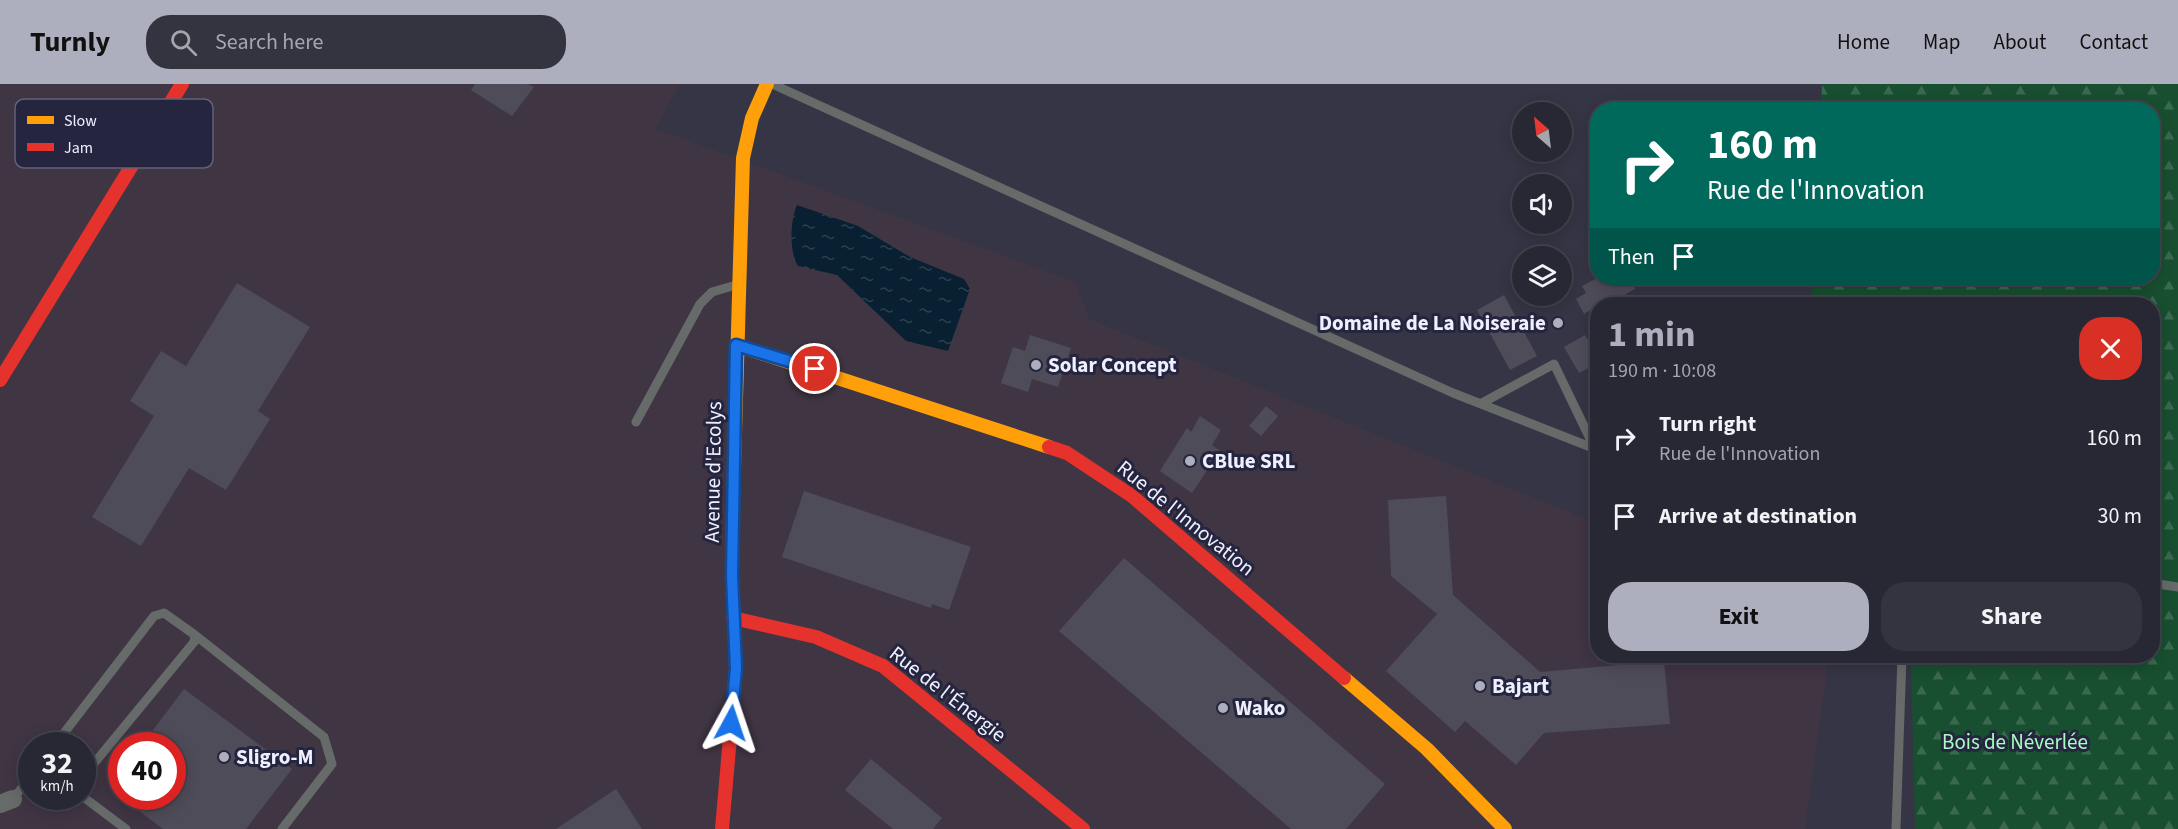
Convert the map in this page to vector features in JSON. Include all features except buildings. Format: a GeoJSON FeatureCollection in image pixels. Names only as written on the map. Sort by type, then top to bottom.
{"type":"FeatureCollection","features":[{"type":"Feature","properties":{"kind":"street"},"geometry":{"type":"LineString","coordinates":[[173,99],[182,84]]}},
{"type":"Feature","properties":{"kind":"street","name":"Avenue d'Ecolys"},"geometry":{"type":"LineString","coordinates":[[722,829],[736,668],[733,618],[736,345],[743,158],[752,118],[767,84]]}},
{"type":"Feature","properties":{"kind":"street"},"geometry":{"type":"LineString","coordinates":[[0,380],[130,168]]}},
{"type":"Feature","properties":{"kind":"street","name":"Rue de l'Innovation"},"geometry":{"type":"LineString","coordinates":[[736,345],[1067,453],[1141,504],[1427,749],[1503,828]]}},
{"type":"Feature","properties":{"kind":"street","name":"Rue de l'Énergie"},"geometry":{"type":"LineString","coordinates":[[733,618],[816,637],[883,666],[1083,829]]}},
{"type":"Feature","properties":{"kind":"lane"},"geometry":{"type":"LineString","coordinates":[[772,84],[1453,393],[1590,447]]}},
{"type":"Feature","properties":{"kind":"lane"},"geometry":{"type":"LineString","coordinates":[[636,422],[700,304],[712,292],[738,284]]}},
{"type":"Feature","properties":{"kind":"lane"},"geometry":{"type":"LineString","coordinates":[[1482,403],[1554,364],[1590,437]]}},
{"type":"Feature","properties":{"kind":"lane"},"geometry":{"type":"LineString","coordinates":[[2160,584],[2178,587]]}},
{"type":"Feature","properties":{"kind":"lane"},"geometry":{"type":"LineString","coordinates":[[65,732],[154,616],[165,613],[324,737],[332,764],[282,829]]}},
{"type":"Feature","properties":{"kind":"lane"},"geometry":{"type":"LineString","coordinates":[[96,761],[194,642],[195,635]]}},
{"type":"Feature","properties":{"kind":"lane"},"geometry":{"type":"LineString","coordinates":[[1896,829],[1902,663]]}},
{"type":"Feature","properties":{"kind":"lane"},"geometry":{"type":"LineString","coordinates":[[6,802],[18,790]]}},
{"type":"Feature","properties":{"kind":"lane"},"geometry":{"type":"LineString","coordinates":[[96,806],[126,829]]}},
{"type":"Feature","properties":{"kind":"shaded area"},"geometry":{"type":"Polygon","coordinates":[[[0,84],[680,84],[656,129],[1076,282],[1089,319],[1590,520],[1590,663],[1828,663],[1805,829],[0,829],[0,84]]]}},
{"type":"Feature","properties":{"kind":"green space","name":"Bois de Néverlée"},"geometry":{"type":"Polygon","coordinates":[[[1822,84],[2178,84],[2178,829],[1915,829],[1911,663],[2160,663],[2160,297],[1811,297],[1812,285],[2160,285],[2160,102],[1821,102],[1822,84]]]}},
{"type":"Feature","properties":{"kind":"water"},"geometry":{"type":"Polygon","coordinates":[[[797,205],[858,226],[910,257],[964,279],[970,289],[948,351],[906,341],[837,275],[798,266],[793,253],[792,236],[797,205]]]}},
{"type":"Feature","properties":{"kind":"traffic: slow"},"geometry":{"type":"LineString","coordinates":[[733,502],[743,158],[752,118],[767,84]]}},
{"type":"Feature","properties":{"kind":"traffic: slow"},"geometry":{"type":"LineString","coordinates":[[736,345],[1049,447]]}},
{"type":"Feature","properties":{"kind":"traffic: slow"},"geometry":{"type":"LineString","coordinates":[[1344,678],[1427,749],[1505,829]]}},
{"type":"Feature","properties":{"kind":"traffic: jam"},"geometry":{"type":"LineString","coordinates":[[173,99],[182,84]]}},
{"type":"Feature","properties":{"kind":"traffic: jam"},"geometry":{"type":"LineString","coordinates":[[0,380],[130,168]]}},
{"type":"Feature","properties":{"kind":"traffic: jam"},"geometry":{"type":"LineString","coordinates":[[1049,447],[1067,453],[1132,496],[1344,678]]}},
{"type":"Feature","properties":{"kind":"traffic: jam"},"geometry":{"type":"LineString","coordinates":[[722,829],[736,668],[732,576],[733,502]]}},
{"type":"Feature","properties":{"kind":"traffic: jam"},"geometry":{"type":"LineString","coordinates":[[733,618],[816,637],[883,666],[1083,829]]}},
{"type":"Feature","properties":{"kind":"place","name":"Domaine de La Noiseraie"},"geometry":{"type":"Point","coordinates":[1558,323]}},
{"type":"Feature","properties":{"kind":"place","name":"Solar Concept"},"geometry":{"type":"Point","coordinates":[1036,365]}},
{"type":"Feature","properties":{"kind":"place","name":"CBlue SRL"},"geometry":{"type":"Point","coordinates":[1190,461]}},
{"type":"Feature","properties":{"kind":"place","name":"Bajart"},"geometry":{"type":"Point","coordinates":[1480,686]}},
{"type":"Feature","properties":{"kind":"place","name":"Wako"},"geometry":{"type":"Point","coordinates":[1223,708]}},
{"type":"Feature","properties":{"kind":"place","name":"Sligro-M"},"geometry":{"type":"Point","coordinates":[224,757]}},
{"type":"Feature","properties":{"kind":"route"},"geometry":{"type":"LineString","coordinates":[[731,723],[736,668],[732,576],[736,345],[815,369]]}}]}
